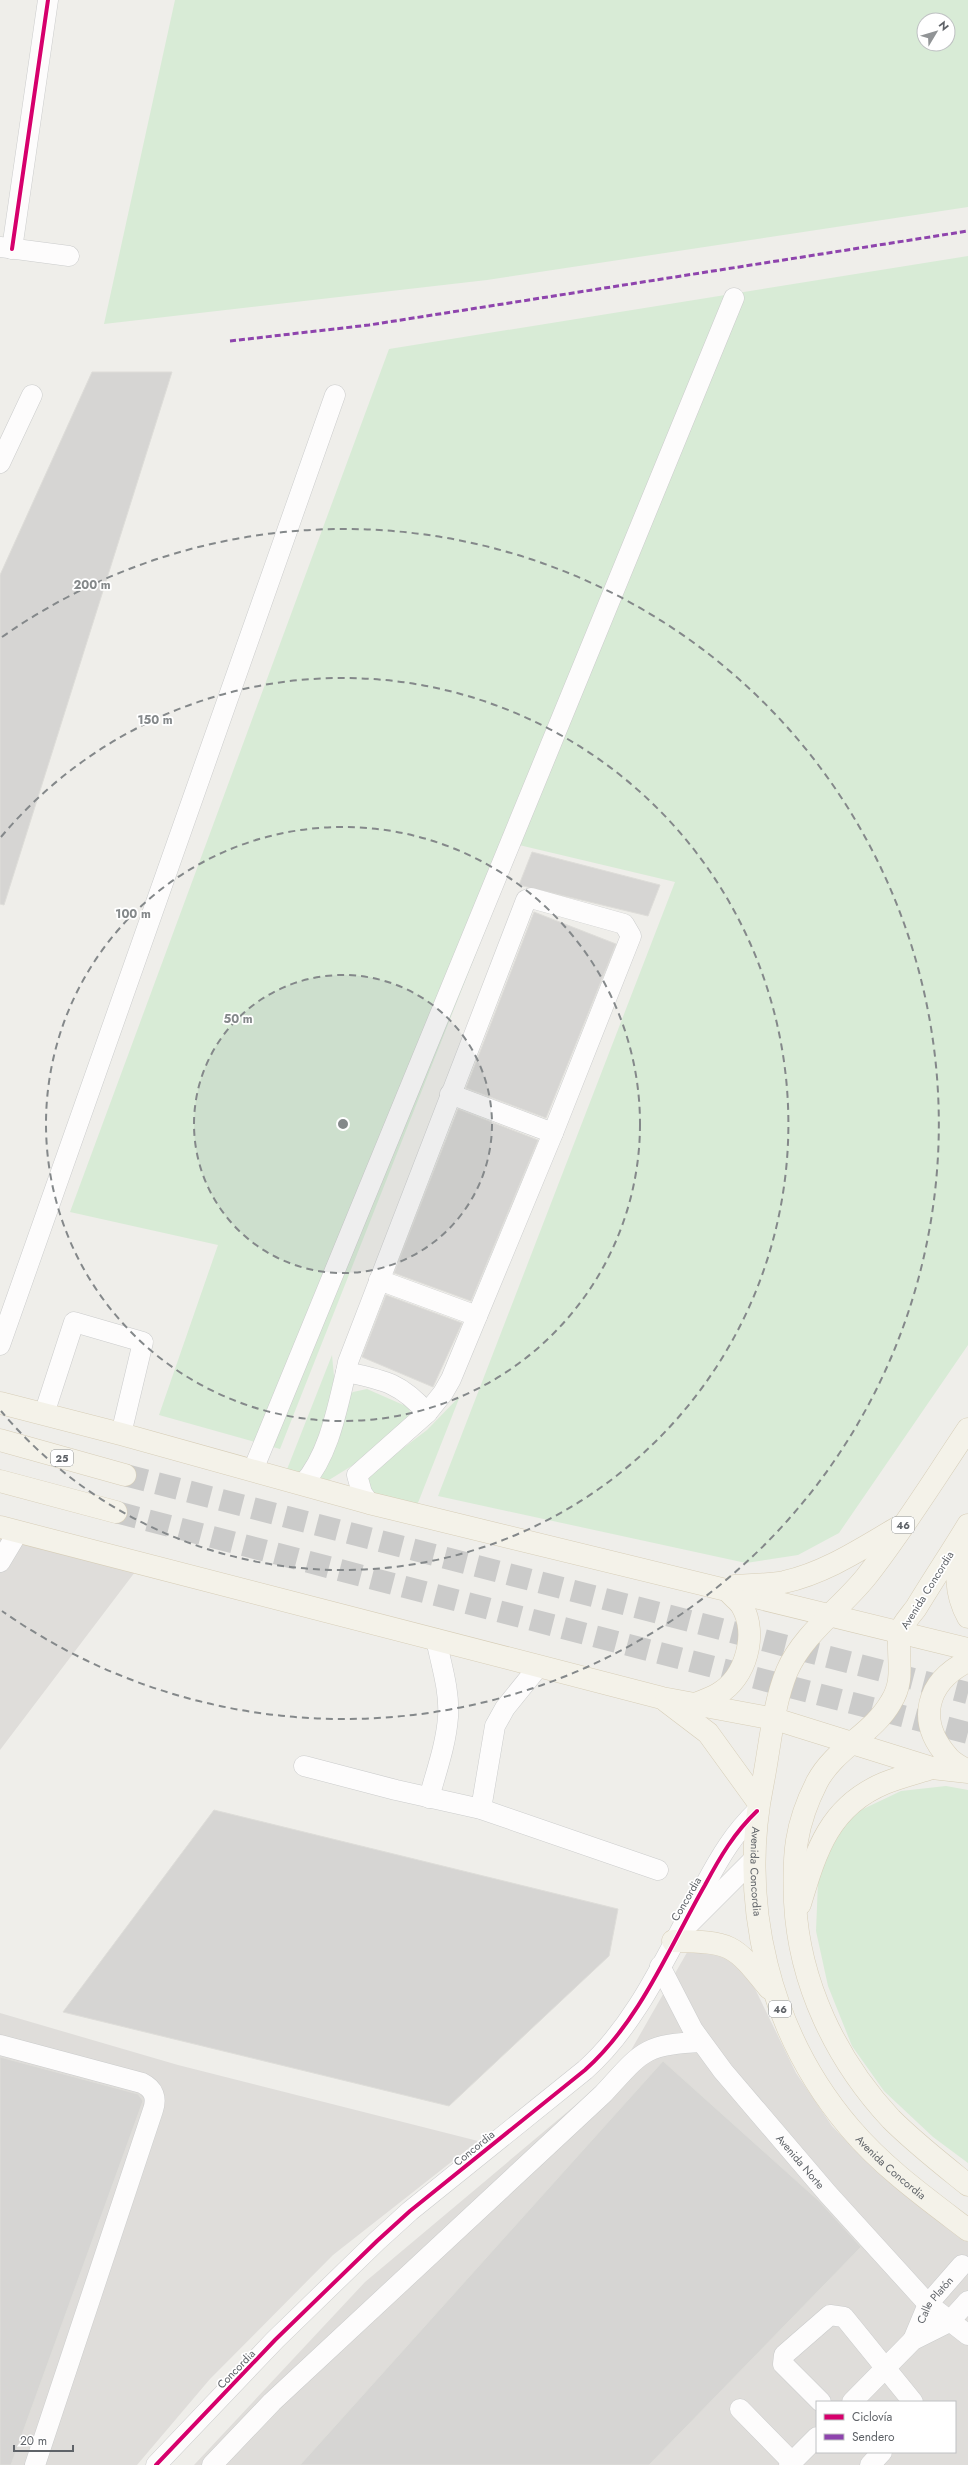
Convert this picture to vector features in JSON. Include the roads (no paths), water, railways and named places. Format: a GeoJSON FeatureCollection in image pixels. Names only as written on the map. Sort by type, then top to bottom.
{"type":"FeatureCollection","features":[{"type":"Feature","properties":{"kind":"main road"},"geometry":{"type":"LineString","coordinates":[[0,1403],[122,1434],[369,1503],[830,1615],[899,1634],[968,1649]]}},
{"type":"Feature","properties":{"kind":"main road","name":"Avenida Concordia"},"geometry":{"type":"LineString","coordinates":[[968,1428],[904,1524],[865,1578],[797,1652],[787,1671],[775,1719],[758,1806],[754,1859],[759,1930],[775,1995],[797,2050],[828,2100],[850,2129],[906,2183],[968,2230]]}},
{"type":"Feature","properties":{"kind":"main road","name":"25"},"geometry":{"type":"LineString","coordinates":[[0,1440],[125,1475]]}},
{"type":"Feature","properties":{"kind":"main road"},"geometry":{"type":"LineString","coordinates":[[0,1482],[116,1512]]}},
{"type":"Feature","properties":{"kind":"main road"},"geometry":{"type":"LineString","coordinates":[[720,1589],[765,1585],[809,1575],[832,1565],[904,1524]]}},
{"type":"Feature","properties":{"kind":"main road","name":"Avenida Concordia"},"geometry":{"type":"LineString","coordinates":[[968,1525],[899,1634],[901,1673],[898,1689],[891,1704],[852,1742],[839,1752],[818,1781],[795,1837],[793,1866],[796,1918],[804,1967],[818,2004],[846,2060],[891,2118],[921,2147],[968,2185]]}},
{"type":"Feature","properties":{"kind":"main road"},"geometry":{"type":"LineString","coordinates":[[968,1529],[960,1552],[957,1576],[959,1596],[968,1618]]}},
{"type":"Feature","properties":{"kind":"main road"},"geometry":{"type":"LineString","coordinates":[[9,1530],[662,1698],[775,1719],[932,1768],[968,1772]]}},
{"type":"Feature","properties":{"kind":"main road"},"geometry":{"type":"LineString","coordinates":[[695,1704],[719,1694],[732,1682],[745,1662],[749,1643],[749,1624],[742,1606],[720,1589]]}},
{"type":"Feature","properties":{"kind":"main road"},"geometry":{"type":"LineString","coordinates":[[968,1661],[956,1667],[943,1678],[934,1692],[930,1706],[929,1726],[949,1758],[968,1772]]}},
{"type":"Feature","properties":{"kind":"main road"},"geometry":{"type":"LineString","coordinates":[[662,1698],[708,1733],[758,1806]]}},
{"type":"Feature","properties":{"kind":"main road"},"geometry":{"type":"LineString","coordinates":[[796,1918],[812,1864],[834,1821],[848,1806],[884,1784],[932,1768]]}},
{"type":"Feature","properties":{"kind":"main road"},"geometry":{"type":"LineString","coordinates":[[675,1938],[706,1941],[730,1947],[750,1964],[775,1995]]}},
{"type":"Feature","properties":{"kind":"street"},"geometry":{"type":"LineString","coordinates":[[48,0],[6,248],[69,256]]}},
{"type":"Feature","properties":{"kind":"street"},"geometry":{"type":"LineString","coordinates":[[253,1470],[734,298]]}},
{"type":"Feature","properties":{"kind":"street"},"geometry":{"type":"LineString","coordinates":[[0,463],[32,395]]}},
{"type":"Feature","properties":{"kind":"street"},"geometry":{"type":"LineString","coordinates":[[0,1345],[334,395]]}},
{"type":"Feature","properties":{"kind":"street"},"geometry":{"type":"LineString","coordinates":[[303,1484],[314,1470],[330,1431],[346,1372],[450,1094],[526,900],[531,898],[624,924],[631,936],[553,1133],[451,1379],[443,1393],[427,1413],[357,1475],[362,1493],[369,1503]]}},
{"type":"Feature","properties":{"kind":"street"},"geometry":{"type":"LineString","coordinates":[[450,1094],[553,1133]]}},
{"type":"Feature","properties":{"kind":"street"},"geometry":{"type":"LineString","coordinates":[[380,1280],[477,1316]]}},
{"type":"Feature","properties":{"kind":"street"},"geometry":{"type":"LineString","coordinates":[[44,1414],[74,1322],[143,1342],[122,1434]]}},
{"type":"Feature","properties":{"kind":"street"},"geometry":{"type":"LineString","coordinates":[[346,1372],[401,1388],[411,1395],[427,1413]]}},
{"type":"Feature","properties":{"kind":"street"},"geometry":{"type":"LineString","coordinates":[[0,1562],[9,1530]]}},
{"type":"Feature","properties":{"kind":"street"},"geometry":{"type":"LineString","coordinates":[[429,1798],[445,1741],[448,1717],[447,1692],[436,1639]]}},
{"type":"Feature","properties":{"kind":"street"},"geometry":{"type":"LineString","coordinates":[[481,1809],[495,1726],[505,1708],[539,1666]]}},
{"type":"Feature","properties":{"kind":"street"},"geometry":{"type":"LineString","coordinates":[[304,1766],[429,1798],[481,1809],[658,1870]]}},
{"type":"Feature","properties":{"kind":"street","name":"Concordia"},"geometry":{"type":"LineString","coordinates":[[156,2465],[275,2340],[377,2241],[410,2211],[599,2058],[638,2008],[675,1938],[729,1842],[758,1806]]}},
{"type":"Feature","properties":{"kind":"street"},"geometry":{"type":"LineString","coordinates":[[675,1938],[754,1859]]}},
{"type":"Feature","properties":{"kind":"street","name":"Avenida Norte"},"geometry":{"type":"LineString","coordinates":[[660,1966],[686,2020],[701,2042],[784,2144],[928,2304],[968,2336]]}},
{"type":"Feature","properties":{"kind":"street"},"geometry":{"type":"LineString","coordinates":[[212,2465],[272,2402],[603,2094],[634,2061],[644,2053],[668,2043],[701,2042]]}},
{"type":"Feature","properties":{"kind":"street"},"geometry":{"type":"LineString","coordinates":[[0,2046],[142,2083],[149,2086],[155,2097],[153,2110],[35,2465]]}},
{"type":"Feature","properties":{"kind":"street","name":"Calle Platón"},"geometry":{"type":"LineString","coordinates":[[914,2340],[928,2304],[962,2265]]}},
{"type":"Feature","properties":{"kind":"street","name":"Calle Platón"},"geometry":{"type":"LineString","coordinates":[[853,2401],[886,2366],[914,2340],[949,2322],[968,2301]]}},
{"type":"Feature","properties":{"kind":"street"},"geometry":{"type":"LineString","coordinates":[[820,2401],[783,2364],[784,2355],[830,2315],[844,2317],[886,2366],[912,2401]]}},
{"type":"Feature","properties":{"kind":"street"},"geometry":{"type":"LineString","coordinates":[[740,2409],[791,2463],[816,2438]]}},
{"type":"Feature","properties":{"kind":"street"},"geometry":{"type":"LineString","coordinates":[[870,2465],[881,2453]]}},
{"type":"Feature","properties":{"kind":"tunnel"},"geometry":{"type":"LineString","coordinates":[[125,1475],[968,1693]]}},
{"type":"Feature","properties":{"kind":"tunnel"},"geometry":{"type":"LineString","coordinates":[[116,1512],[968,1733]]}}]}
